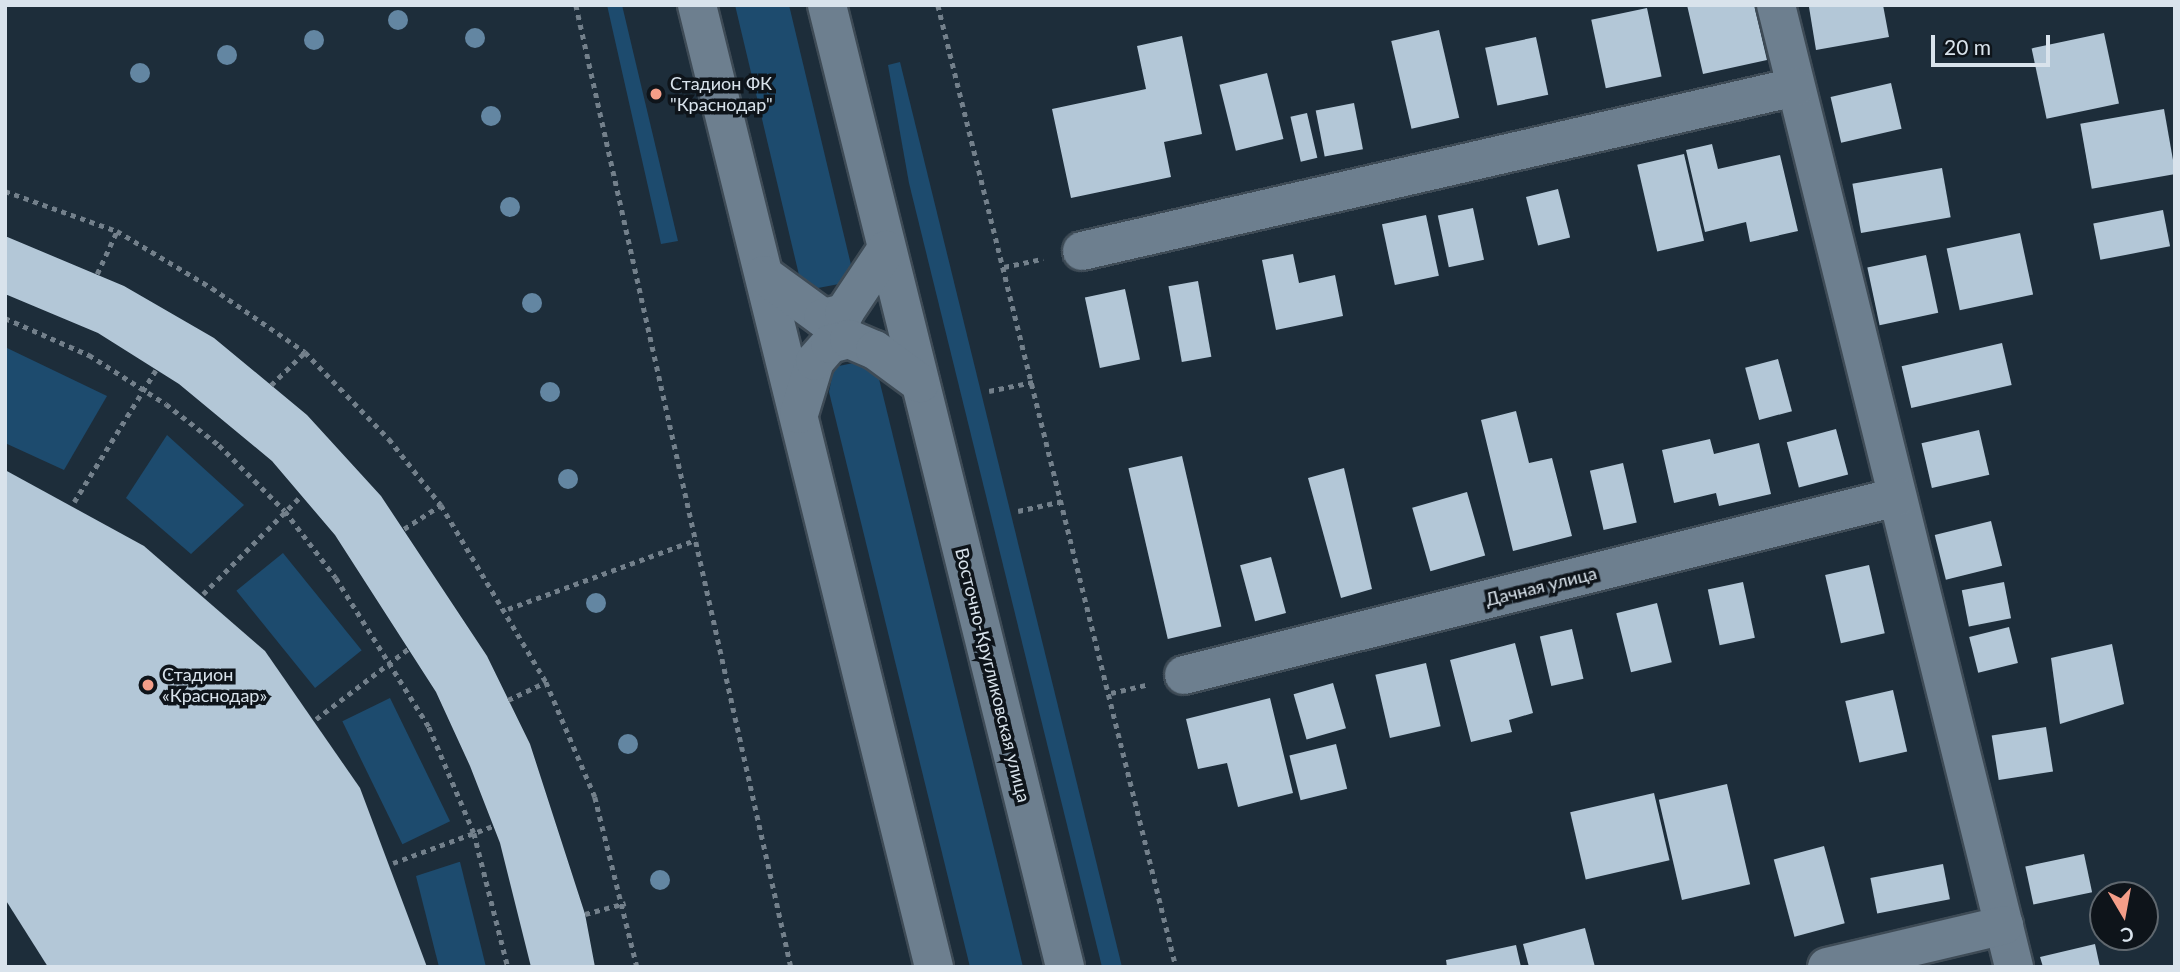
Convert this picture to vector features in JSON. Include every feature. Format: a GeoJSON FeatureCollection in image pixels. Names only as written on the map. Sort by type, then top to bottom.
{"type":"FeatureCollection","features":[{"type":"Feature","properties":{"kind":"street"},"geometry":{"type":"LineString","coordinates":[[697,5],[934,967]]}},
{"type":"Feature","properties":{"kind":"street","name":"Восточно-Кругликовская улица"},"geometry":{"type":"LineString","coordinates":[[827,5],[1065,967]]}},
{"type":"Feature","properties":{"kind":"street"},"geometry":{"type":"LineString","coordinates":[[1776,5],[2014,967]]}},
{"type":"Feature","properties":{"kind":"street"},"geometry":{"type":"LineString","coordinates":[[1082,251],[1795,87]]}},
{"type":"Feature","properties":{"kind":"street"},"geometry":{"type":"LineString","coordinates":[[764,275],[823,318],[844,313],[886,250]]}},
{"type":"Feature","properties":{"kind":"street"},"geometry":{"type":"LineString","coordinates":[[799,414],[815,361],[840,342],[875,350],[920,383]]}},
{"type":"Feature","properties":{"kind":"street","name":"Дачная улица"},"geometry":{"type":"LineString","coordinates":[[1184,675],[1897,497]]}},
{"type":"Feature","properties":{"kind":"street"},"geometry":{"type":"LineString","coordinates":[[1827,967],[2004,925]]}},
{"type":"Feature","properties":{"kind":"path"},"geometry":{"type":"LineString","coordinates":[[576,5],[791,967]]}},
{"type":"Feature","properties":{"kind":"path"},"geometry":{"type":"LineString","coordinates":[[938,5],[1177,967]]}},
{"type":"Feature","properties":{"kind":"path"},"geometry":{"type":"LineString","coordinates":[[5,191],[117,231],[304,352],[389,439],[441,505],[508,609],[546,681],[595,797],[625,903],[637,967]]}},
{"type":"Feature","properties":{"kind":"path"},"geometry":{"type":"LineString","coordinates":[[97,274],[117,231]]}},
{"type":"Feature","properties":{"kind":"path"},"geometry":{"type":"LineString","coordinates":[[5,318],[89,355],[143,388],[219,445],[285,511],[390,663],[429,727],[474,833],[508,967]]}},
{"type":"Feature","properties":{"kind":"path"},"geometry":{"type":"LineString","coordinates":[[271,385],[304,352]]}},
{"type":"Feature","properties":{"kind":"path"},"geometry":{"type":"LineString","coordinates":[[74,502],[156,370]]}},
{"type":"Feature","properties":{"kind":"path"},"geometry":{"type":"LineString","coordinates":[[989,391],[1032,382]]}},
{"type":"Feature","properties":{"kind":"path"},"geometry":{"type":"LineString","coordinates":[[203,594],[301,496]]}},
{"type":"Feature","properties":{"kind":"path"},"geometry":{"type":"LineString","coordinates":[[1018,511],[1063,501]]}},
{"type":"Feature","properties":{"kind":"path"},"geometry":{"type":"LineString","coordinates":[[404,529],[441,505]]}},
{"type":"Feature","properties":{"kind":"path"},"geometry":{"type":"LineString","coordinates":[[508,609],[695,541]]}},
{"type":"Feature","properties":{"kind":"path"},"geometry":{"type":"LineString","coordinates":[[316,719],[408,649]]}},
{"type":"Feature","properties":{"kind":"path"},"geometry":{"type":"LineString","coordinates":[[508,700],[546,681]]}},
{"type":"Feature","properties":{"kind":"path"},"geometry":{"type":"LineString","coordinates":[[393,863],[493,826]]}},
{"type":"Feature","properties":{"kind":"path"},"geometry":{"type":"LineString","coordinates":[[585,914],[625,903]]}},
{"type":"Feature","properties":{"kind":"shaded area"},"geometry":{"type":"Polygon","coordinates":[[[607,5],[622,5],[678,241],[661,244],[607,5]]]}},
{"type":"Feature","properties":{"kind":"shaded area"},"geometry":{"type":"Polygon","coordinates":[[[735,5],[789,5],[851,265],[839,284],[818,288],[799,275],[735,5]]]}},
{"type":"Feature","properties":{"kind":"shaded area"},"geometry":{"type":"Polygon","coordinates":[[[900,62],[1122,967],[1102,967],[909,183],[888,65],[900,62]]]}},
{"type":"Feature","properties":{"kind":"shaded area"},"geometry":{"type":"Polygon","coordinates":[[[7,348],[107,396],[64,470],[5,443],[7,348]]]}},
{"type":"Feature","properties":{"kind":"shaded area"},"geometry":{"type":"Polygon","coordinates":[[[863,361],[879,379],[1023,967],[970,967],[829,392],[834,367],[863,361]]]}},
{"type":"Feature","properties":{"kind":"shaded area"},"geometry":{"type":"Polygon","coordinates":[[[167,435],[244,505],[191,554],[126,498],[167,435]]]}},
{"type":"Feature","properties":{"kind":"shaded area"},"geometry":{"type":"Polygon","coordinates":[[[283,553],[362,650],[315,688],[236,591],[283,553]]]}},
{"type":"Feature","properties":{"kind":"shaded area"},"geometry":{"type":"Polygon","coordinates":[[[390,698],[450,821],[402,844],[342,721],[390,698]]]}},
{"type":"Feature","properties":{"kind":"shaded area"},"geometry":{"type":"Polygon","coordinates":[[[460,862],[486,967],[439,967],[416,876],[460,862]]]}},
{"type":"Feature","properties":{"kind":"building"},"geometry":{"type":"Polygon","coordinates":[[[1687,5],[1754,5],[1767,60],[1703,74],[1687,5]]]}},
{"type":"Feature","properties":{"kind":"building"},"geometry":{"type":"Polygon","coordinates":[[[1883,5],[1889,37],[1816,50],[1809,7],[1883,5]]]}},
{"type":"Feature","properties":{"kind":"building"},"geometry":{"type":"Polygon","coordinates":[[[1647,8],[1662,76],[1606,88],[1591,20],[1647,8]]]}},
{"type":"Feature","properties":{"kind":"building"},"geometry":{"type":"Polygon","coordinates":[[[1439,30],[1459,118],[1412,129],[1391,41],[1439,30]]]}},
{"type":"Feature","properties":{"kind":"building"},"geometry":{"type":"Polygon","coordinates":[[[2104,33],[2119,103],[2047,119],[2032,48],[2104,33]]]}},
{"type":"Feature","properties":{"kind":"building"},"geometry":{"type":"Polygon","coordinates":[[[1182,36],[1202,134],[1164,142],[1171,177],[1071,198],[1052,109],[1146,89],[1137,46],[1182,36]]]}},
{"type":"Feature","properties":{"kind":"building"},"geometry":{"type":"Polygon","coordinates":[[[1536,37],[1548,95],[1497,106],[1485,48],[1536,37]]]}},
{"type":"Feature","properties":{"kind":"building"},"geometry":{"type":"Polygon","coordinates":[[[1267,73],[1283,139],[1236,151],[1219,85],[1267,73]]]}},
{"type":"Feature","properties":{"kind":"building"},"geometry":{"type":"Polygon","coordinates":[[[1891,83],[1902,129],[1841,143],[1831,97],[1891,83]]]}},
{"type":"Feature","properties":{"kind":"building"},"geometry":{"type":"Polygon","coordinates":[[[1354,103],[1363,149],[1325,157],[1316,110],[1354,103]]]}},
{"type":"Feature","properties":{"kind":"building"},"geometry":{"type":"Polygon","coordinates":[[[2164,109],[2175,174],[2092,189],[2080,124],[2164,109]]]}},
{"type":"Feature","properties":{"kind":"building"},"geometry":{"type":"Polygon","coordinates":[[[1307,113],[1317,158],[1301,162],[1290,117],[1307,113]]]}},
{"type":"Feature","properties":{"kind":"building"},"geometry":{"type":"Polygon","coordinates":[[[1712,144],[1718,169],[1780,155],[1798,231],[1750,242],[1746,222],[1705,232],[1686,150],[1712,144]]]}},
{"type":"Feature","properties":{"kind":"building"},"geometry":{"type":"Polygon","coordinates":[[[1684,154],[1704,241],[1657,252],[1637,165],[1684,154]]]}},
{"type":"Feature","properties":{"kind":"building"},"geometry":{"type":"Polygon","coordinates":[[[1942,168],[1951,217],[1861,233],[1852,184],[1942,168]]]}},
{"type":"Feature","properties":{"kind":"building"},"geometry":{"type":"Polygon","coordinates":[[[1558,189],[1570,238],[1538,245],[1526,197],[1558,189]]]}},
{"type":"Feature","properties":{"kind":"building"},"geometry":{"type":"Polygon","coordinates":[[[1473,208],[1484,260],[1449,267],[1438,215],[1473,208]]]}},
{"type":"Feature","properties":{"kind":"building"},"geometry":{"type":"Polygon","coordinates":[[[2163,210],[2170,246],[2100,260],[2093,224],[2163,210]]]}},
{"type":"Feature","properties":{"kind":"building"},"geometry":{"type":"Polygon","coordinates":[[[1426,215],[1439,276],[1395,285],[1382,224],[1426,215]]]}},
{"type":"Feature","properties":{"kind":"building"},"geometry":{"type":"Polygon","coordinates":[[[2020,233],[2033,295],[1960,310],[1947,249],[2020,233]]]}},
{"type":"Feature","properties":{"kind":"building"},"geometry":{"type":"Polygon","coordinates":[[[5,236],[124,286],[214,338],[307,415],[381,496],[487,656],[530,744],[585,914],[595,967],[531,967],[500,843],[470,766],[436,692],[335,535],[272,461],[179,384],[98,333],[5,294],[5,236]]]}},
{"type":"Feature","properties":{"kind":"building"},"geometry":{"type":"Polygon","coordinates":[[[1293,254],[1299,283],[1335,275],[1343,316],[1276,330],[1262,260],[1293,254]]]}},
{"type":"Feature","properties":{"kind":"building"},"geometry":{"type":"Polygon","coordinates":[[[1926,255],[1938,313],[1880,325],[1867,267],[1926,255]]]}},
{"type":"Feature","properties":{"kind":"building"},"geometry":{"type":"Polygon","coordinates":[[[1198,281],[1211,357],[1182,362],[1168,286],[1198,281]]]}},
{"type":"Feature","properties":{"kind":"building"},"geometry":{"type":"Polygon","coordinates":[[[1125,289],[1140,359],[1100,368],[1085,298],[1125,289]]]}},
{"type":"Feature","properties":{"kind":"building"},"geometry":{"type":"Polygon","coordinates":[[[2002,343],[2012,385],[1911,408],[1902,366],[2002,343]]]}},
{"type":"Feature","properties":{"kind":"building"},"geometry":{"type":"Polygon","coordinates":[[[1778,359],[1792,411],[1759,420],[1745,368],[1778,359]]]}},
{"type":"Feature","properties":{"kind":"building"},"geometry":{"type":"Polygon","coordinates":[[[1516,411],[1529,463],[1552,458],[1572,536],[1513,551],[1481,420],[1516,411]]]}},
{"type":"Feature","properties":{"kind":"building"},"geometry":{"type":"Polygon","coordinates":[[[1836,429],[1848,474],[1799,488],[1787,442],[1836,429]]]}},
{"type":"Feature","properties":{"kind":"building"},"geometry":{"type":"Polygon","coordinates":[[[1979,430],[1989,475],[1932,488],[1922,443],[1979,430]]]}},
{"type":"Feature","properties":{"kind":"building"},"geometry":{"type":"Polygon","coordinates":[[[1710,439],[1714,454],[1759,443],[1771,494],[1719,506],[1716,493],[1674,503],[1662,450],[1710,439]]]}},
{"type":"Feature","properties":{"kind":"building"},"geometry":{"type":"Polygon","coordinates":[[[1182,456],[1221,627],[1168,639],[1128,468],[1182,456]]]}},
{"type":"Feature","properties":{"kind":"building"},"geometry":{"type":"Polygon","coordinates":[[[1623,463],[1637,522],[1604,530],[1590,471],[1623,463]]]}},
{"type":"Feature","properties":{"kind":"building"},"geometry":{"type":"Polygon","coordinates":[[[1344,468],[1372,589],[1341,598],[1308,478],[1344,468]]]}},
{"type":"Feature","properties":{"kind":"building","name":"Стадион «Краснодар»"},"geometry":{"type":"Polygon","coordinates":[[[5,470],[144,546],[265,651],[360,788],[427,967],[48,967],[5,899],[5,470]]]}},
{"type":"Feature","properties":{"kind":"building"},"geometry":{"type":"Polygon","coordinates":[[[1467,492],[1485,555],[1430,571],[1412,508],[1467,492]]]}},
{"type":"Feature","properties":{"kind":"building"},"geometry":{"type":"Polygon","coordinates":[[[1991,521],[2002,566],[1946,580],[1935,535],[1991,521]]]}},
{"type":"Feature","properties":{"kind":"building"},"geometry":{"type":"Polygon","coordinates":[[[1271,557],[1286,613],[1255,621],[1240,565],[1271,557]]]}},
{"type":"Feature","properties":{"kind":"building"},"geometry":{"type":"Polygon","coordinates":[[[1869,565],[1885,633],[1841,643],[1825,575],[1869,565]]]}},
{"type":"Feature","properties":{"kind":"building"},"geometry":{"type":"Polygon","coordinates":[[[1743,582],[1755,638],[1720,645],[1708,589],[1743,582]]]}},
{"type":"Feature","properties":{"kind":"building"},"geometry":{"type":"Polygon","coordinates":[[[2004,582],[2011,618],[1969,627],[1962,590],[2004,582]]]}},
{"type":"Feature","properties":{"kind":"building"},"geometry":{"type":"Polygon","coordinates":[[[1657,603],[1672,662],[1631,672],[1616,613],[1657,603]]]}},
{"type":"Feature","properties":{"kind":"building"},"geometry":{"type":"Polygon","coordinates":[[[2009,627],[2018,663],[1978,673],[1969,637],[2009,627]]]}},
{"type":"Feature","properties":{"kind":"building"},"geometry":{"type":"Polygon","coordinates":[[[1572,629],[1583,679],[1551,686],[1540,636],[1572,629]]]}},
{"type":"Feature","properties":{"kind":"building"},"geometry":{"type":"Polygon","coordinates":[[[1515,643],[1533,713],[1509,720],[1512,732],[1471,742],[1450,660],[1515,643]]]}},
{"type":"Feature","properties":{"kind":"building"},"geometry":{"type":"Polygon","coordinates":[[[2112,644],[2124,704],[2060,724],[2051,658],[2112,644]]]}},
{"type":"Feature","properties":{"kind":"building"},"geometry":{"type":"Polygon","coordinates":[[[1426,663],[1441,726],[1390,738],[1375,675],[1426,663]]]}},
{"type":"Feature","properties":{"kind":"building"},"geometry":{"type":"Polygon","coordinates":[[[1333,683],[1346,728],[1307,739],[1294,694],[1333,683]]]}},
{"type":"Feature","properties":{"kind":"building"},"geometry":{"type":"Polygon","coordinates":[[[1893,690],[1907,751],[1859,762],[1845,701],[1893,690]]]}},
{"type":"Feature","properties":{"kind":"building"},"geometry":{"type":"Polygon","coordinates":[[[1270,698],[1293,793],[1238,807],[1227,763],[1198,769],[1186,719],[1270,698]]]}},
{"type":"Feature","properties":{"kind":"building"},"geometry":{"type":"Polygon","coordinates":[[[2046,727],[2053,771],[1999,780],[1992,736],[2046,727]]]}},
{"type":"Feature","properties":{"kind":"building"},"geometry":{"type":"Polygon","coordinates":[[[1336,744],[1347,789],[1301,800],[1289,756],[1336,744]]]}},
{"type":"Feature","properties":{"kind":"building"},"geometry":{"type":"Polygon","coordinates":[[[1727,784],[1750,884],[1682,900],[1659,800],[1727,784]]]}},
{"type":"Feature","properties":{"kind":"building"},"geometry":{"type":"Polygon","coordinates":[[[1654,793],[1670,860],[1586,880],[1570,812],[1654,793]]]}},
{"type":"Feature","properties":{"kind":"building"},"geometry":{"type":"Polygon","coordinates":[[[1824,846],[1845,923],[1794,937],[1774,859],[1824,846]]]}},
{"type":"Feature","properties":{"kind":"building"},"geometry":{"type":"Polygon","coordinates":[[[2084,854],[2090,881],[2089,893],[2033,905],[2025,866],[2084,854]]]}},
{"type":"Feature","properties":{"kind":"building"},"geometry":{"type":"Polygon","coordinates":[[[1943,864],[1950,899],[1877,913],[1870,878],[1943,864]]]}},
{"type":"Feature","properties":{"kind":"building"},"geometry":{"type":"Polygon","coordinates":[[[1585,928],[1595,967],[1529,967],[1523,944],[1585,928]]]}},
{"type":"Feature","properties":{"kind":"building"},"geometry":{"type":"Polygon","coordinates":[[[1516,945],[1521,967],[1447,967],[1446,960],[1516,945]]]}},
{"type":"Feature","properties":{"kind":"building"},"geometry":{"type":"Polygon","coordinates":[[[2089,945],[2089,951],[2097,951],[2100,967],[2043,967],[2040,957],[2089,945]]]}},
{"type":"Feature","properties":{"kind":"place","name":"Стадион ФК \"Краснодар\""},"geometry":{"type":"Point","coordinates":[656,94]}},
{"type":"Feature","properties":{"kind":"place","name":"Стадион «Краснодар»"},"geometry":{"type":"Point","coordinates":[148,685]}}]}
